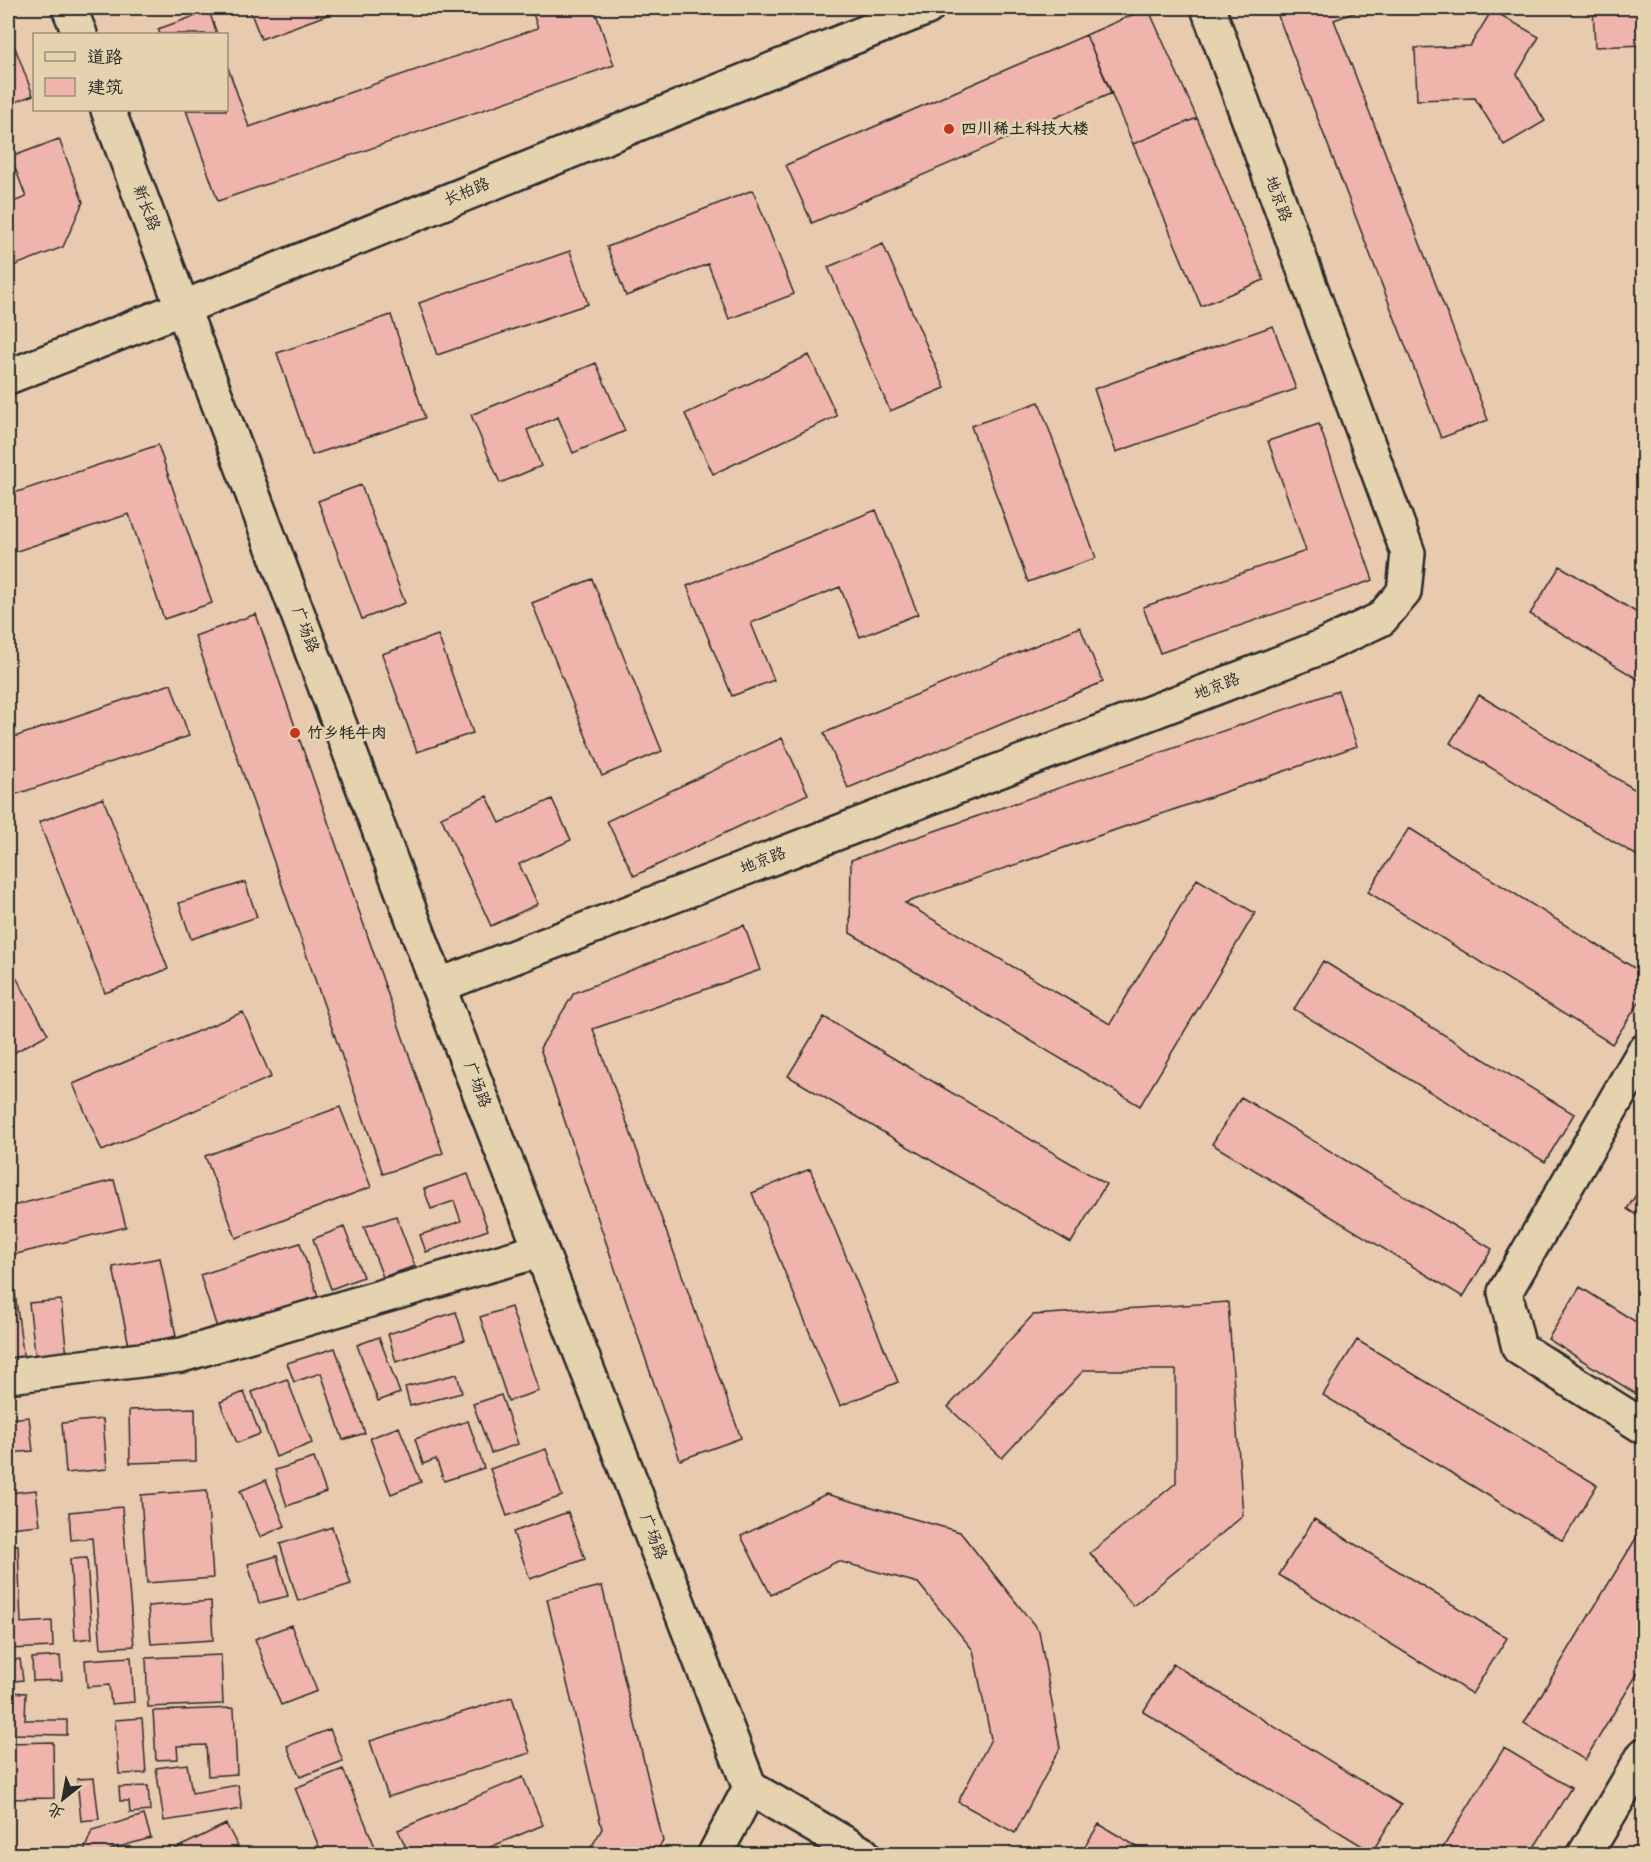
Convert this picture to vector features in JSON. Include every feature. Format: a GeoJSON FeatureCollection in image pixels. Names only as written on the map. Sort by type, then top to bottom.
{"type":"FeatureCollection","features":[{"type":"Feature","properties":{"kind":"street"},"geometry":{"type":"LineString","coordinates":[[69,8],[80,33]]}},
{"type":"Feature","properties":{"kind":"street","name":"长柏路"},"geometry":{"type":"LineString","coordinates":[[8,376],[184,308],[647,119],[927,8]]}},
{"type":"Feature","properties":{"kind":"street","name":"地京路"},"geometry":{"type":"LineString","coordinates":[[438,986],[1319,648],[1381,619],[1404,592],[1408,553],[1208,8]]}},
{"type":"Feature","properties":{"kind":"street","name":"新长路"},"geometry":{"type":"LineString","coordinates":[[108,111],[184,308]]}},
{"type":"Feature","properties":{"kind":"street","name":"广场路"},"geometry":{"type":"LineString","coordinates":[[184,308],[438,986],[750,1788]]}},
{"type":"Feature","properties":{"kind":"street"},"geometry":{"type":"LineString","coordinates":[[1644,1051],[1505,1292],[1519,1348],[1644,1427]]}},
{"type":"Feature","properties":{"kind":"street"},"geometry":{"type":"LineString","coordinates":[[8,1376],[182,1355],[541,1250]]}},
{"type":"Feature","properties":{"kind":"street"},"geometry":{"type":"LineString","coordinates":[[1584,1854],[1644,1755]]}},
{"type":"Feature","properties":{"kind":"street"},"geometry":{"type":"LineString","coordinates":[[715,1854],[750,1788],[863,1854]]}},
{"type":"Feature","properties":{"kind":"building"},"geometry":{"type":"Polygon","coordinates":[[[249,8],[346,8],[261,39],[249,8]]]}},
{"type":"Feature","properties":{"kind":"building"},"geometry":{"type":"Polygon","coordinates":[[[531,8],[594,8],[614,65],[218,201],[186,111],[228,111],[228,68],[249,127],[538,28],[531,8]]]}},
{"type":"Feature","properties":{"kind":"building"},"geometry":{"type":"Polygon","coordinates":[[[1148,8],[1197,118],[1133,144],[1086,35],[1148,8]]]}},
{"type":"Feature","properties":{"kind":"building"},"geometry":{"type":"Polygon","coordinates":[[[1275,8],[1368,8],[1334,20],[1488,420],[1441,438],[1275,8]]]}},
{"type":"Feature","properties":{"kind":"building"},"geometry":{"type":"Polygon","coordinates":[[[1593,8],[1644,8],[1644,45],[1595,47],[1593,8]]]}},
{"type":"Feature","properties":{"kind":"building"},"geometry":{"type":"Polygon","coordinates":[[[1492,10],[1539,37],[1517,74],[1545,121],[1504,145],[1475,98],[1417,100],[1415,48],[1470,46],[1492,10]]]}},
{"type":"Feature","properties":{"kind":"building"},"geometry":{"type":"Polygon","coordinates":[[[209,11],[217,33],[160,33],[158,29],[209,11]]]}},
{"type":"Feature","properties":{"kind":"building"},"geometry":{"type":"Polygon","coordinates":[[[8,29],[33,95],[8,105],[8,29]]]}},
{"type":"Feature","properties":{"kind":"building","name":"四川稀土科技大楼"},"geometry":{"type":"Polygon","coordinates":[[[1086,35],[1112,93],[812,223],[786,165],[1086,35]]]}},
{"type":"Feature","properties":{"kind":"building"},"geometry":{"type":"Polygon","coordinates":[[[1197,118],[1264,280],[1201,306],[1133,144],[1197,118]]]}},
{"type":"Feature","properties":{"kind":"building"},"geometry":{"type":"Polygon","coordinates":[[[59,139],[83,202],[63,247],[8,268],[8,204],[26,197],[11,157],[59,139]]]}},
{"type":"Feature","properties":{"kind":"building"},"geometry":{"type":"Polygon","coordinates":[[[753,190],[794,294],[729,319],[708,264],[626,296],[607,247],[753,190]]]}},
{"type":"Feature","properties":{"kind":"building"},"geometry":{"type":"Polygon","coordinates":[[[883,244],[945,388],[890,411],[828,267],[883,244]]]}},
{"type":"Feature","properties":{"kind":"building"},"geometry":{"type":"Polygon","coordinates":[[[570,251],[588,304],[437,355],[419,303],[570,251]]]}},
{"type":"Feature","properties":{"kind":"building"},"geometry":{"type":"Polygon","coordinates":[[[391,315],[425,418],[312,455],[277,353],[391,315]]]}},
{"type":"Feature","properties":{"kind":"building"},"geometry":{"type":"Polygon","coordinates":[[[1273,326],[1296,389],[1116,452],[1094,389],[1273,326]]]}},
{"type":"Feature","properties":{"kind":"building"},"geometry":{"type":"Polygon","coordinates":[[[809,355],[837,416],[713,474],[685,414],[809,355]]]}},
{"type":"Feature","properties":{"kind":"building"},"geometry":{"type":"Polygon","coordinates":[[[596,363],[625,431],[573,453],[558,417],[527,430],[541,466],[500,483],[471,415],[596,363]]]}},
{"type":"Feature","properties":{"kind":"building"},"geometry":{"type":"Polygon","coordinates":[[[1039,402],[1096,558],[1028,582],[971,426],[1039,402]]]}},
{"type":"Feature","properties":{"kind":"building"},"geometry":{"type":"Polygon","coordinates":[[[1319,424],[1373,580],[1160,653],[1143,607],[1306,551],[1268,441],[1319,424]]]}},
{"type":"Feature","properties":{"kind":"building"},"geometry":{"type":"Polygon","coordinates":[[[158,445],[212,603],[164,619],[129,514],[8,554],[8,495],[158,445]]]}},
{"type":"Feature","properties":{"kind":"building"},"geometry":{"type":"Polygon","coordinates":[[[361,485],[405,603],[362,619],[318,501],[361,485]]]}},
{"type":"Feature","properties":{"kind":"building"},"geometry":{"type":"Polygon","coordinates":[[[876,510],[918,614],[860,637],[840,587],[751,623],[774,680],[732,696],[687,586],[876,510]]]}},
{"type":"Feature","properties":{"kind":"building"},"geometry":{"type":"Polygon","coordinates":[[[1560,566],[1644,617],[1644,683],[1530,614],[1560,566]]]}},
{"type":"Feature","properties":{"kind":"building"},"geometry":{"type":"Polygon","coordinates":[[[592,579],[662,751],[602,776],[532,603],[592,579]]]}},
{"type":"Feature","properties":{"kind":"building"},"geometry":{"type":"Polygon","coordinates":[[[256,614],[443,1153],[383,1174],[195,636],[256,614]]]}},
{"type":"Feature","properties":{"kind":"building"},"geometry":{"type":"Polygon","coordinates":[[[1080,627],[1103,682],[848,788],[824,733],[1080,627]]]}},
{"type":"Feature","properties":{"kind":"building"},"geometry":{"type":"Polygon","coordinates":[[[438,635],[473,733],[417,752],[382,654],[438,635]]]}},
{"type":"Feature","properties":{"kind":"building"},"geometry":{"type":"Polygon","coordinates":[[[171,684],[189,736],[8,797],[8,739],[171,684]]]}},
{"type":"Feature","properties":{"kind":"building"},"geometry":{"type":"Polygon","coordinates":[[[1338,691],[1357,746],[905,903],[1110,1024],[1197,879],[1255,913],[1140,1106],[850,933],[851,860],[1338,691]]]}},
{"type":"Feature","properties":{"kind":"building"},"geometry":{"type":"Polygon","coordinates":[[[1479,695],[1644,795],[1644,860],[1450,743],[1479,695]]]}},
{"type":"Feature","properties":{"kind":"building"},"geometry":{"type":"Polygon","coordinates":[[[782,738],[808,794],[634,876],[607,821],[782,738]]]}},
{"type":"Feature","properties":{"kind":"building"},"geometry":{"type":"Polygon","coordinates":[[[487,796],[500,823],[552,799],[571,840],[519,864],[538,904],[491,926],[441,817],[487,796]]]}},
{"type":"Feature","properties":{"kind":"building"},"geometry":{"type":"Polygon","coordinates":[[[103,798],[168,969],[105,993],[39,822],[103,798]]]}},
{"type":"Feature","properties":{"kind":"building"},"geometry":{"type":"Polygon","coordinates":[[[1409,828],[1644,974],[1644,995],[1612,1044],[1368,892],[1409,828]]]}},
{"type":"Feature","properties":{"kind":"building"},"geometry":{"type":"Polygon","coordinates":[[[245,882],[257,917],[191,939],[179,903],[245,882]]]}},
{"type":"Feature","properties":{"kind":"building"},"geometry":{"type":"Polygon","coordinates":[[[744,925],[760,970],[593,1029],[741,1438],[680,1460],[540,1048],[574,993],[744,925]]]}},
{"type":"Feature","properties":{"kind":"building"},"geometry":{"type":"Polygon","coordinates":[[[1323,961],[1574,1114],[1545,1162],[1294,1009],[1323,961]]]}},
{"type":"Feature","properties":{"kind":"building"},"geometry":{"type":"Polygon","coordinates":[[[8,963],[48,1034],[8,1056],[8,963]]]}},
{"type":"Feature","properties":{"kind":"building"},"geometry":{"type":"Polygon","coordinates":[[[243,1012],[271,1077],[102,1151],[73,1084],[243,1012]]]}},
{"type":"Feature","properties":{"kind":"building"},"geometry":{"type":"Polygon","coordinates":[[[824,1017],[1106,1184],[1071,1243],[788,1076],[824,1017]]]}},
{"type":"Feature","properties":{"kind":"building"},"geometry":{"type":"Polygon","coordinates":[[[1241,1097],[1492,1249],[1463,1297],[1212,1144],[1241,1097]]]}},
{"type":"Feature","properties":{"kind":"building"},"geometry":{"type":"Polygon","coordinates":[[[340,1107],[371,1187],[236,1238],[205,1156],[340,1107]]]}},
{"type":"Feature","properties":{"kind":"building"},"geometry":{"type":"Polygon","coordinates":[[[810,1169],[898,1382],[840,1406],[752,1193],[810,1169]]]}},
{"type":"Feature","properties":{"kind":"building"},"geometry":{"type":"Polygon","coordinates":[[[468,1174],[488,1230],[426,1252],[420,1235],[461,1221],[454,1201],[431,1209],[424,1189],[468,1174]]]}},
{"type":"Feature","properties":{"kind":"building"},"geometry":{"type":"Polygon","coordinates":[[[114,1180],[126,1227],[8,1256],[8,1207],[114,1180]]]}},
{"type":"Feature","properties":{"kind":"building"},"geometry":{"type":"Polygon","coordinates":[[[1644,1182],[1644,1220],[1627,1209],[1644,1182]]]}},
{"type":"Feature","properties":{"kind":"building"},"geometry":{"type":"Polygon","coordinates":[[[396,1216],[415,1266],[383,1277],[364,1227],[396,1216]]]}},
{"type":"Feature","properties":{"kind":"building"},"geometry":{"type":"Polygon","coordinates":[[[344,1227],[363,1277],[331,1289],[313,1239],[344,1227]]]}},
{"type":"Feature","properties":{"kind":"building"},"geometry":{"type":"Polygon","coordinates":[[[300,1243],[320,1302],[219,1334],[200,1275],[300,1243]]]}},
{"type":"Feature","properties":{"kind":"building"},"geometry":{"type":"Polygon","coordinates":[[[160,1258],[176,1336],[129,1346],[113,1267],[160,1258]]]}},
{"type":"Feature","properties":{"kind":"building"},"geometry":{"type":"Polygon","coordinates":[[[1580,1287],[1644,1327],[1644,1399],[1548,1339],[1580,1287]]]}},
{"type":"Feature","properties":{"kind":"building"},"geometry":{"type":"Polygon","coordinates":[[[15,1292],[25,1368],[8,1370],[8,1293],[15,1292]]]}},
{"type":"Feature","properties":{"kind":"building"},"geometry":{"type":"Polygon","coordinates":[[[61,1300],[67,1356],[36,1360],[29,1303],[61,1300]]]}},
{"type":"Feature","properties":{"kind":"building"},"geometry":{"type":"Polygon","coordinates":[[[1228,1302],[1243,1516],[1133,1606],[1090,1553],[1176,1483],[1176,1370],[1084,1370],[1002,1458],[948,1407],[1033,1315],[1228,1302]]]}},
{"type":"Feature","properties":{"kind":"building"},"geometry":{"type":"Polygon","coordinates":[[[511,1307],[539,1391],[508,1401],[480,1317],[511,1307]]]}},
{"type":"Feature","properties":{"kind":"building"},"geometry":{"type":"Polygon","coordinates":[[[456,1312],[465,1340],[396,1362],[388,1334],[456,1312]]]}},
{"type":"Feature","properties":{"kind":"building"},"geometry":{"type":"Polygon","coordinates":[[[379,1337],[400,1393],[378,1401],[357,1345],[379,1337]]]}},
{"type":"Feature","properties":{"kind":"building"},"geometry":{"type":"Polygon","coordinates":[[[1357,1340],[1597,1485],[1563,1541],[1323,1395],[1357,1340]]]}},
{"type":"Feature","properties":{"kind":"building"},"geometry":{"type":"Polygon","coordinates":[[[335,1348],[365,1433],[343,1440],[321,1373],[294,1382],[287,1363],[335,1348]]]}},
{"type":"Feature","properties":{"kind":"building"},"geometry":{"type":"Polygon","coordinates":[[[457,1374],[462,1393],[410,1406],[405,1387],[457,1374]]]}},
{"type":"Feature","properties":{"kind":"building"},"geometry":{"type":"Polygon","coordinates":[[[287,1379],[312,1443],[276,1457],[252,1392],[287,1379]]]}},
{"type":"Feature","properties":{"kind":"building"},"geometry":{"type":"Polygon","coordinates":[[[244,1392],[260,1434],[237,1443],[220,1402],[244,1392]]]}},
{"type":"Feature","properties":{"kind":"building"},"geometry":{"type":"Polygon","coordinates":[[[501,1395],[518,1444],[491,1453],[473,1404],[501,1395]]]}},
{"type":"Feature","properties":{"kind":"building"},"geometry":{"type":"Polygon","coordinates":[[[195,1408],[196,1461],[130,1463],[129,1410],[195,1408]]]}},
{"type":"Feature","properties":{"kind":"building"},"geometry":{"type":"Polygon","coordinates":[[[29,1417],[33,1451],[8,1453],[8,1419],[29,1417]]]}},
{"type":"Feature","properties":{"kind":"building"},"geometry":{"type":"Polygon","coordinates":[[[103,1419],[107,1469],[66,1473],[62,1423],[103,1419]]]}},
{"type":"Feature","properties":{"kind":"building"},"geometry":{"type":"Polygon","coordinates":[[[468,1421],[484,1468],[444,1481],[436,1459],[423,1464],[415,1439],[468,1421]]]}},
{"type":"Feature","properties":{"kind":"building"},"geometry":{"type":"Polygon","coordinates":[[[399,1427],[421,1482],[391,1494],[370,1438],[399,1427]]]}},
{"type":"Feature","properties":{"kind":"building"},"geometry":{"type":"Polygon","coordinates":[[[546,1449],[562,1496],[507,1516],[490,1469],[546,1449]]]}},
{"type":"Feature","properties":{"kind":"building"},"geometry":{"type":"Polygon","coordinates":[[[314,1458],[326,1492],[287,1506],[275,1470],[314,1458]]]}},
{"type":"Feature","properties":{"kind":"building"},"geometry":{"type":"Polygon","coordinates":[[[266,1480],[285,1526],[260,1537],[240,1491],[266,1480]]]}},
{"type":"Feature","properties":{"kind":"building"},"geometry":{"type":"Polygon","coordinates":[[[36,1490],[40,1525],[8,1528],[8,1493],[36,1490]]]}},
{"type":"Feature","properties":{"kind":"building"},"geometry":{"type":"Polygon","coordinates":[[[207,1490],[213,1578],[147,1583],[141,1495],[207,1490]]]}},
{"type":"Feature","properties":{"kind":"building"},"geometry":{"type":"Polygon","coordinates":[[[826,1494],[960,1532],[1039,1631],[1060,1748],[1015,1833],[958,1802],[991,1739],[973,1650],[918,1583],[838,1561],[771,1595],[741,1536],[826,1494]]]}},
{"type":"Feature","properties":{"kind":"building"},"geometry":{"type":"Polygon","coordinates":[[[122,1507],[134,1646],[101,1648],[92,1538],[71,1540],[69,1512],[122,1507]]]}},
{"type":"Feature","properties":{"kind":"building"},"geometry":{"type":"Polygon","coordinates":[[[568,1512],[585,1559],[530,1579],[513,1532],[568,1512]]]}},
{"type":"Feature","properties":{"kind":"building"},"geometry":{"type":"Polygon","coordinates":[[[1314,1519],[1507,1638],[1472,1694],[1279,1575],[1314,1519]]]}},
{"type":"Feature","properties":{"kind":"building"},"geometry":{"type":"Polygon","coordinates":[[[1644,1525],[1644,1663],[1585,1760],[1524,1723],[1644,1525]]]}},
{"type":"Feature","properties":{"kind":"building"},"geometry":{"type":"Polygon","coordinates":[[[332,1527],[351,1584],[298,1601],[280,1544],[332,1527]]]}},
{"type":"Feature","properties":{"kind":"building"},"geometry":{"type":"Polygon","coordinates":[[[8,1545],[18,1545],[21,1623],[52,1621],[53,1647],[8,1649],[8,1545]]]}},
{"type":"Feature","properties":{"kind":"building"},"geometry":{"type":"Polygon","coordinates":[[[277,1556],[288,1596],[259,1603],[248,1564],[277,1556]]]}},
{"type":"Feature","properties":{"kind":"building"},"geometry":{"type":"Polygon","coordinates":[[[87,1558],[92,1638],[75,1640],[70,1559],[87,1558]]]}},
{"type":"Feature","properties":{"kind":"building"},"geometry":{"type":"Polygon","coordinates":[[[602,1586],[663,1841],[655,1854],[587,1854],[602,1829],[547,1599],[602,1586]]]}},
{"type":"Feature","properties":{"kind":"building"},"geometry":{"type":"Polygon","coordinates":[[[211,1601],[213,1640],[151,1644],[148,1606],[211,1601]]]}},
{"type":"Feature","properties":{"kind":"building"},"geometry":{"type":"Polygon","coordinates":[[[291,1625],[317,1691],[281,1705],[255,1639],[291,1625]]]}},
{"type":"Feature","properties":{"kind":"building"},"geometry":{"type":"Polygon","coordinates":[[[221,1655],[223,1704],[148,1707],[146,1658],[221,1655]]]}},
{"type":"Feature","properties":{"kind":"building"},"geometry":{"type":"Polygon","coordinates":[[[60,1656],[62,1680],[33,1681],[32,1658],[60,1656]]]}},
{"type":"Feature","properties":{"kind":"building"},"geometry":{"type":"Polygon","coordinates":[[[131,1657],[134,1702],[111,1704],[109,1685],[87,1687],[85,1660],[131,1657]]]}},
{"type":"Feature","properties":{"kind":"building"},"geometry":{"type":"Polygon","coordinates":[[[20,1659],[23,1680],[8,1682],[8,1661],[20,1659]]]}},
{"type":"Feature","properties":{"kind":"building"},"geometry":{"type":"Polygon","coordinates":[[[1173,1664],[1401,1805],[1372,1852],[1143,1712],[1173,1664]]]}},
{"type":"Feature","properties":{"kind":"building"},"geometry":{"type":"Polygon","coordinates":[[[8,1692],[26,1693],[25,1720],[67,1720],[67,1735],[8,1734],[8,1692]]]}},
{"type":"Feature","properties":{"kind":"building"},"geometry":{"type":"Polygon","coordinates":[[[512,1697],[530,1753],[388,1797],[370,1741],[512,1697]]]}},
{"type":"Feature","properties":{"kind":"building"},"geometry":{"type":"Polygon","coordinates":[[[234,1708],[237,1774],[208,1776],[206,1745],[177,1746],[178,1759],[156,1760],[153,1711],[234,1708]]]}},
{"type":"Feature","properties":{"kind":"building"},"geometry":{"type":"Polygon","coordinates":[[[142,1718],[146,1773],[119,1774],[115,1720],[142,1718]]]}},
{"type":"Feature","properties":{"kind":"building"},"geometry":{"type":"Polygon","coordinates":[[[330,1729],[343,1761],[300,1777],[287,1746],[330,1729]]]}},
{"type":"Feature","properties":{"kind":"building"},"geometry":{"type":"Polygon","coordinates":[[[53,1742],[54,1798],[8,1799],[8,1743],[53,1742]]]}},
{"type":"Feature","properties":{"kind":"building"},"geometry":{"type":"Polygon","coordinates":[[[1504,1748],[1571,1788],[1530,1854],[1439,1854],[1504,1748]]]}},
{"type":"Feature","properties":{"kind":"building"},"geometry":{"type":"Polygon","coordinates":[[[187,1764],[192,1793],[238,1785],[242,1809],[164,1821],[156,1768],[187,1764]]]}},
{"type":"Feature","properties":{"kind":"building"},"geometry":{"type":"Polygon","coordinates":[[[343,1769],[378,1854],[322,1854],[295,1788],[343,1769]]]}},
{"type":"Feature","properties":{"kind":"building"},"geometry":{"type":"Polygon","coordinates":[[[523,1777],[543,1825],[474,1854],[409,1854],[398,1830],[523,1777]]]}},
{"type":"Feature","properties":{"kind":"building"},"geometry":{"type":"Polygon","coordinates":[[[94,1778],[99,1819],[81,1821],[77,1779],[94,1778]]]}},
{"type":"Feature","properties":{"kind":"building"},"geometry":{"type":"Polygon","coordinates":[[[148,1786],[150,1811],[130,1813],[129,1801],[120,1801],[119,1787],[148,1786]]]}},
{"type":"Feature","properties":{"kind":"building"},"geometry":{"type":"Polygon","coordinates":[[[144,1815],[151,1838],[111,1849],[109,1854],[83,1854],[92,1830],[144,1815]]]}},
{"type":"Feature","properties":{"kind":"building"},"geometry":{"type":"Polygon","coordinates":[[[226,1824],[242,1854],[165,1854],[226,1824]]]}},
{"type":"Feature","properties":{"kind":"building"},"geometry":{"type":"Polygon","coordinates":[[[1099,1824],[1149,1854],[1080,1854],[1099,1824]]]}},
{"type":"Feature","properties":{"kind":"place","name":"四川稀土科技大楼"},"geometry":{"type":"Point","coordinates":[949,129]}},
{"type":"Feature","properties":{"kind":"place","name":"竹乡牦牛肉"},"geometry":{"type":"Point","coordinates":[295,733]}}]}
